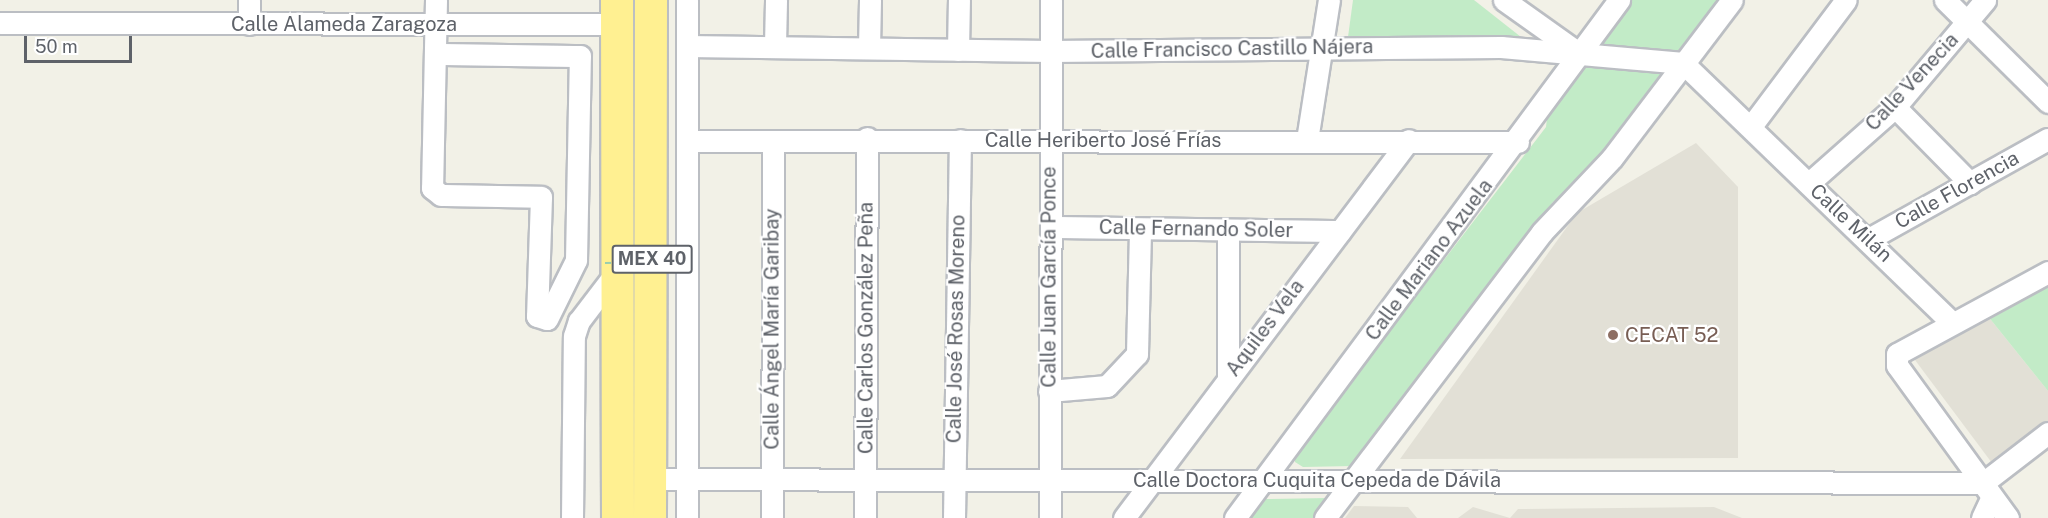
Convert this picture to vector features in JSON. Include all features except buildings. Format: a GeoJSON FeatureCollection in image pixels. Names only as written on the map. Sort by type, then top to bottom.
{"type":"FeatureCollection","features":[{"type":"Feature","properties":{"kind":"highway","name":"MEX 40"},"geometry":{"type":"LineString","coordinates":[[650,518],[651,0]]}},
{"type":"Feature","properties":{"kind":"highway","name":"MEX 40"},"geometry":{"type":"LineString","coordinates":[[616,12],[610,269],[618,460],[618,518]]}},
{"type":"Feature","properties":{"kind":"highway"},"geometry":{"type":"LineString","coordinates":[[598,518],[601,312],[610,269]]}},
{"type":"Feature","properties":{"kind":"street"},"geometry":{"type":"LineString","coordinates":[[249,0],[249,24]]}},
{"type":"Feature","properties":{"kind":"street"},"geometry":{"type":"LineString","coordinates":[[436,0],[432,188],[441,195],[541,197],[537,316],[546,319],[576,260],[580,56],[436,54]]}},
{"type":"Feature","properties":{"kind":"street"},"geometry":{"type":"LineString","coordinates":[[687,0],[687,518]]}},
{"type":"Feature","properties":{"kind":"street"},"geometry":{"type":"LineString","coordinates":[[775,45],[776,0]]}},
{"type":"Feature","properties":{"kind":"street"},"geometry":{"type":"LineString","coordinates":[[869,48],[870,0]]}},
{"type":"Feature","properties":{"kind":"street"},"geometry":{"type":"LineString","coordinates":[[958,50],[959,0]]}},
{"type":"Feature","properties":{"kind":"street","name":"Calle Juan García Ponce"},"geometry":{"type":"LineString","coordinates":[[1050,518],[1051,0]]}},
{"type":"Feature","properties":{"kind":"street"},"geometry":{"type":"LineString","coordinates":[[1307,140],[1329,0]]}},
{"type":"Feature","properties":{"kind":"street"},"geometry":{"type":"LineString","coordinates":[[1504,0],[1580,54]]}},
{"type":"Feature","properties":{"kind":"street","name":"Calle Mariano Azuela"},"geometry":{"type":"LineString","coordinates":[[1235,518],[1518,142],[1619,0]]}},
{"type":"Feature","properties":{"kind":"street"},"geometry":{"type":"LineString","coordinates":[[1325,518],[1542,232],[1612,158],[1732,0]]}},
{"type":"Feature","properties":{"kind":"street"},"geometry":{"type":"LineString","coordinates":[[1683,63],[1752,125],[1845,0]]}},
{"type":"Feature","properties":{"kind":"street"},"geometry":{"type":"LineString","coordinates":[[1946,0],[2048,102]]}},
{"type":"Feature","properties":{"kind":"street","name":"Calle Venecia"},"geometry":{"type":"LineString","coordinates":[[1809,183],[1895,107],[1985,0]]}},
{"type":"Feature","properties":{"kind":"street","name":"Calle Alameda Zaragoza"},"geometry":{"type":"LineString","coordinates":[[0,23],[437,24],[616,12]]}},
{"type":"Feature","properties":{"kind":"street","name":"Calle Francisco Castillo Nájera"},"geometry":{"type":"LineString","coordinates":[[687,46],[775,45],[1050,51],[1501,47],[1683,63]]}},
{"type":"Feature","properties":{"kind":"street"},"geometry":{"type":"LineString","coordinates":[[1895,107],[1970,183]]}},
{"type":"Feature","properties":{"kind":"street","name":"Calle Milán"},"geometry":{"type":"LineString","coordinates":[[1752,125],[1951,322]]}},
{"type":"Feature","properties":{"kind":"street","name":"Calle Heriberto José Frías"},"geometry":{"type":"LineString","coordinates":[[687,141],[867,138],[1518,142]]}},
{"type":"Feature","properties":{"kind":"street","name":"Calle Carlos González Peña"},"geometry":{"type":"LineString","coordinates":[[865,518],[867,138]]}},
{"type":"Feature","properties":{"kind":"street","name":"Calle Florencia"},"geometry":{"type":"LineString","coordinates":[[1867,240],[2048,139]]}},
{"type":"Feature","properties":{"kind":"street","name":"Calle José Rosas Moreno"},"geometry":{"type":"LineString","coordinates":[[954,518],[960,140]]}},
{"type":"Feature","properties":{"kind":"street","name":"Aquiles Vela"},"geometry":{"type":"LineString","coordinates":[[1124,518],[1228,376],[1409,140]]}},
{"type":"Feature","properties":{"kind":"street","name":"Calle Ángel María Garibay"},"geometry":{"type":"LineString","coordinates":[[772,518],[773,141]]}},
{"type":"Feature","properties":{"kind":"street","name":"Calle Fernando Soler"},"geometry":{"type":"LineString","coordinates":[[1051,227],[1340,231]]}},
{"type":"Feature","properties":{"kind":"street"},"geometry":{"type":"LineString","coordinates":[[1049,391],[1107,386],[1137,354],[1140,229]]}},
{"type":"Feature","properties":{"kind":"street"},"geometry":{"type":"LineString","coordinates":[[1228,230],[1228,376]]}},
{"type":"Feature","properties":{"kind":"street"},"geometry":{"type":"LineString","coordinates":[[572,518],[574,336],[579,321],[610,269]]}},
{"type":"Feature","properties":{"kind":"street"},"geometry":{"type":"LineString","coordinates":[[2008,518],[1897,364],[1897,354],[1951,322],[2048,272]]}},
{"type":"Feature","properties":{"kind":"street"},"geometry":{"type":"LineString","coordinates":[[1982,518],[1988,490],[2048,433]]}},
{"type":"Feature","properties":{"kind":"street","name":"Calle Doctora Cuquita Cepeda de Dávila"},"geometry":{"type":"LineString","coordinates":[[651,479],[866,478],[1151,481],[1354,479],[1988,490]]}},
{"type":"Feature","properties":{"kind":"path"},"geometry":{"type":"LineString","coordinates":[[610,269],[663,262]]}},
{"type":"Feature","properties":{"kind":"shaded area","name":"CECAT 52"},"geometry":{"type":"Polygon","coordinates":[[[1696,143],[1738,187],[1738,458],[1400,459],[1577,213],[1696,143]]]}},
{"type":"Feature","properties":{"kind":"shaded area"},"geometry":{"type":"Polygon","coordinates":[[[1987,315],[2048,391],[2048,421],[1992,463],[1912,356],[1987,315]]]}},
{"type":"Feature","properties":{"kind":"shaded area"},"geometry":{"type":"Polygon","coordinates":[[[1354,506],[1408,507],[1417,518],[1345,518],[1354,506]]]}},
{"type":"Feature","properties":{"kind":"shaded area"},"geometry":{"type":"Polygon","coordinates":[[[1473,507],[1510,518],[1458,518],[1473,507]]]}},
{"type":"Feature","properties":{"kind":"shaded area"},"geometry":{"type":"Polygon","coordinates":[[[1714,507],[1742,518],[1510,518],[1518,509],[1714,507]]]}},
{"type":"Feature","properties":{"kind":"green space"},"geometry":{"type":"Polygon","coordinates":[[[1353,0],[1474,0],[1521,37],[1348,37],[1353,0]]]}},
{"type":"Feature","properties":{"kind":"green space"},"geometry":{"type":"Polygon","coordinates":[[[1632,0],[1721,0],[1681,52],[1598,47],[1632,0]]]}},
{"type":"Feature","properties":{"kind":"green space"},"geometry":{"type":"Polygon","coordinates":[[[1581,65],[1664,71],[1584,182],[1553,202],[1353,466],[1303,467],[1295,462],[1295,454],[1546,127],[1548,109],[1581,65]]]}},
{"type":"Feature","properties":{"kind":"green space"},"geometry":{"type":"Polygon","coordinates":[[[2048,280],[2048,391],[1987,315],[2048,280]]]}},
{"type":"Feature","properties":{"kind":"green space"},"geometry":{"type":"Polygon","coordinates":[[[1328,498],[1313,518],[1251,518],[1266,499],[1328,498]]]}},
{"type":"Feature","properties":{"kind":"place","name":"CECAT 52"},"geometry":{"type":"Point","coordinates":[1613,335]}}]}
